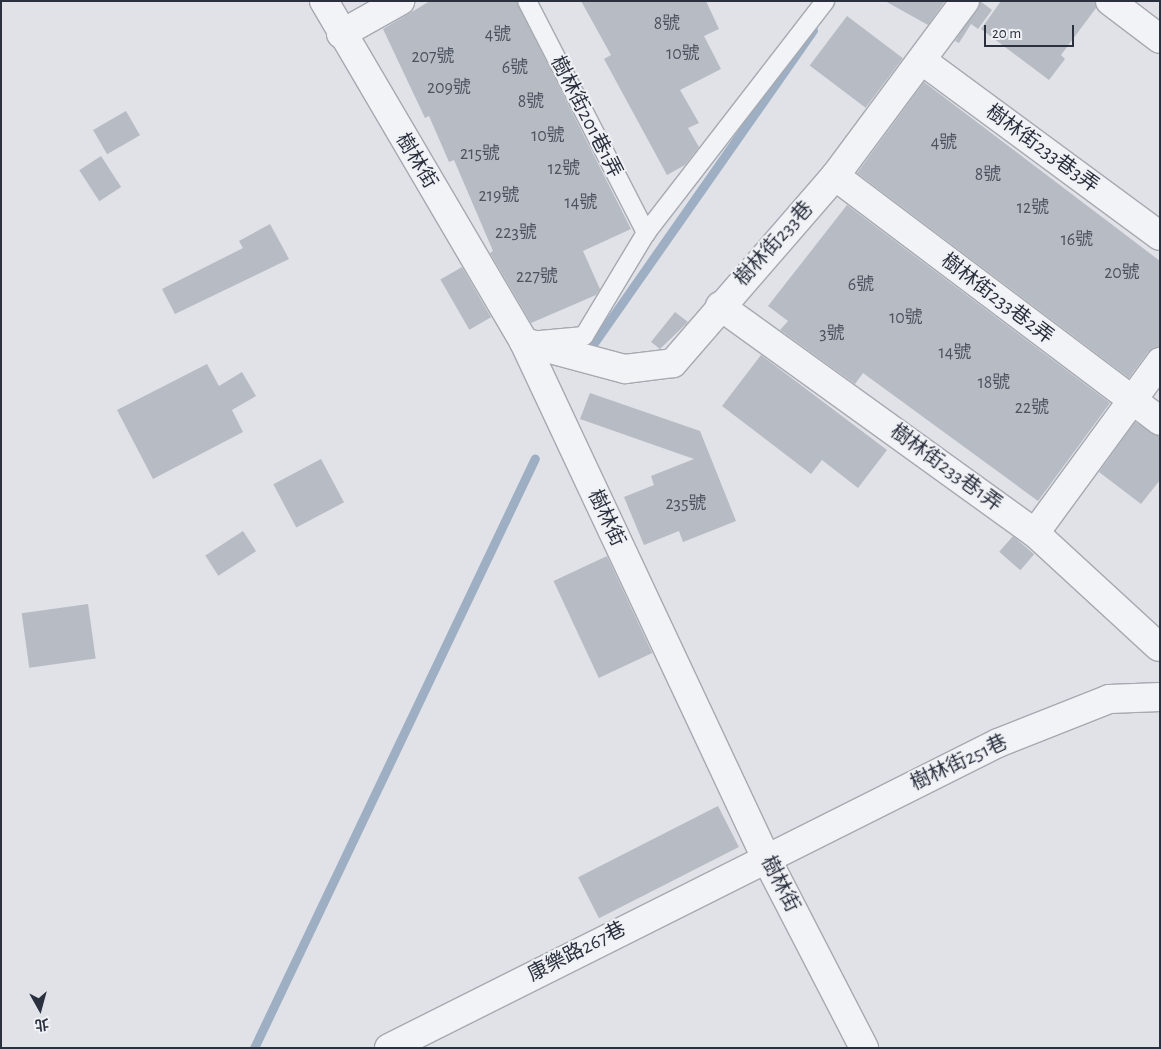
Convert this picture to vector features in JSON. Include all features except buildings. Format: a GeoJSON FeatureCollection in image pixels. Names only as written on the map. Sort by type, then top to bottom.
{"type":"FeatureCollection","features":[{"type":"Feature","properties":{"kind":"street","name":"樹林街"},"geometry":{"type":"LineString","coordinates":[[324,1],[341,34],[524,342],[765,856],[864,1048]]}},
{"type":"Feature","properties":{"kind":"street"},"geometry":{"type":"LineString","coordinates":[[341,34],[400,1]]}},
{"type":"Feature","properties":{"kind":"street","name":"樹林街233巷"},"geometry":{"type":"LineString","coordinates":[[524,342],[625,369],[674,363],[720,306],[835,176],[924,62],[965,1]]}},
{"type":"Feature","properties":{"kind":"street"},"geometry":{"type":"LineString","coordinates":[[1110,1],[1160,39]]}},
{"type":"Feature","properties":{"kind":"street","name":"樹林街233巷3弄"},"geometry":{"type":"LineString","coordinates":[[924,62],[1160,236]]}},
{"type":"Feature","properties":{"kind":"street","name":"樹林街233巷2弄"},"geometry":{"type":"LineString","coordinates":[[835,176],[1160,421]]}},
{"type":"Feature","properties":{"kind":"street","name":"樹林街233巷1弄"},"geometry":{"type":"LineString","coordinates":[[720,306],[1035,533],[1159,647]]}},
{"type":"Feature","properties":{"kind":"street"},"geometry":{"type":"LineString","coordinates":[[1035,533],[1160,362]]}},
{"type":"Feature","properties":{"kind":"street","name":"樹林街251巷"},"geometry":{"type":"LineString","coordinates":[[765,856],[998,743],[1109,699],[1160,697]]}},
{"type":"Feature","properties":{"kind":"street","name":"康樂路267巷"},"geometry":{"type":"LineString","coordinates":[[389,1048],[765,856]]}},
{"type":"Feature","properties":{"kind":"lane","name":"樹林街201巷1弄"},"geometry":{"type":"LineString","coordinates":[[527,1],[646,233]]}},
{"type":"Feature","properties":{"kind":"lane"},"geometry":{"type":"LineString","coordinates":[[524,342],[584,336],[646,233],[825,1]]}},
{"type":"Feature","properties":{"kind":"waterway"},"geometry":{"type":"LineString","coordinates":[[587,353],[813,30]]}},
{"type":"Feature","properties":{"kind":"waterway"},"geometry":{"type":"LineString","coordinates":[[254,1048],[535,458]]}}]}
